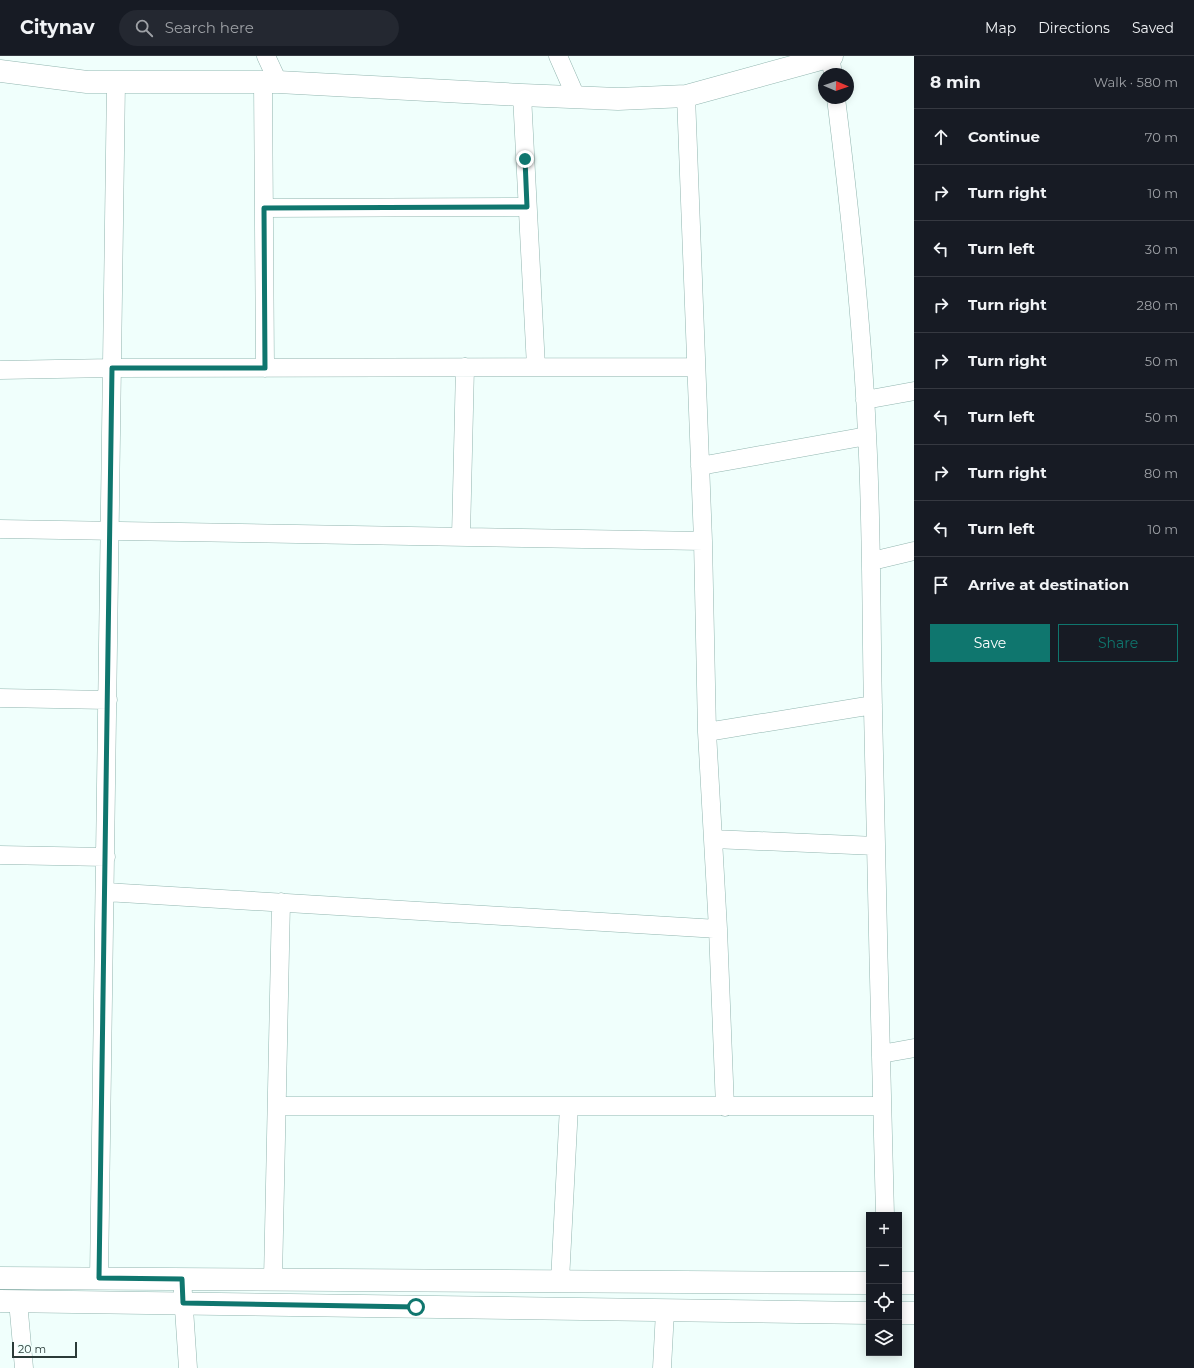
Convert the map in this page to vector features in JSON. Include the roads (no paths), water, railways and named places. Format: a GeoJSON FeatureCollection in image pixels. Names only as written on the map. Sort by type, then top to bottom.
{"type":"FeatureCollection","features":[{"type":"Feature","properties":{"kind":"street"},"geometry":{"type":"LineString","coordinates":[[265,368],[264,208],[271,82],[266,56]]}},
{"type":"Feature","properties":{"kind":"street"},"geometry":{"type":"LineString","coordinates":[[558,56],[576,97]]}},
{"type":"Feature","properties":{"kind":"street"},"geometry":{"type":"LineString","coordinates":[[0,71],[87,82],[271,82],[522,96],[618,99],[686,96],[792,61],[831,56],[832,68]]}},
{"type":"Feature","properties":{"kind":"street"},"geometry":{"type":"LineString","coordinates":[[99,1278],[116,82]]}},
{"type":"Feature","properties":{"kind":"street"},"geometry":{"type":"LineString","coordinates":[[522,96],[536,367]]}},
{"type":"Feature","properties":{"kind":"street"},"geometry":{"type":"LineString","coordinates":[[686,96],[703,541],[708,732],[725,1107]]}},
{"type":"Feature","properties":{"kind":"street"},"geometry":{"type":"LineString","coordinates":[[837,104],[857,285],[867,436],[872,561],[873,705],[885,1212]]}},
{"type":"Feature","properties":{"kind":"street"},"geometry":{"type":"LineString","coordinates":[[264,208],[527,207]]}},
{"type":"Feature","properties":{"kind":"street"},"geometry":{"type":"LineString","coordinates":[[460,536],[465,367]]}},
{"type":"Feature","properties":{"kind":"street"},"geometry":{"type":"LineString","coordinates":[[0,370],[112,368],[696,367]]}},
{"type":"Feature","properties":{"kind":"street"},"geometry":{"type":"LineString","coordinates":[[865,400],[914,391]]}},
{"type":"Feature","properties":{"kind":"street"},"geometry":{"type":"LineString","coordinates":[[700,466],[867,436]]}},
{"type":"Feature","properties":{"kind":"street"},"geometry":{"type":"LineString","coordinates":[[0,529],[703,541]]}},
{"type":"Feature","properties":{"kind":"street"},"geometry":{"type":"LineString","coordinates":[[872,561],[914,552]]}},
{"type":"Feature","properties":{"kind":"street"},"geometry":{"type":"LineString","coordinates":[[0,698],[108,700]]}},
{"type":"Feature","properties":{"kind":"street"},"geometry":{"type":"LineString","coordinates":[[708,732],[873,705]]}},
{"type":"Feature","properties":{"kind":"street"},"geometry":{"type":"LineString","coordinates":[[713,839],[876,846]]}},
{"type":"Feature","properties":{"kind":"street"},"geometry":{"type":"LineString","coordinates":[[0,855],[106,857]]}},
{"type":"Feature","properties":{"kind":"street"},"geometry":{"type":"LineString","coordinates":[[105,892],[718,929]]}},
{"type":"Feature","properties":{"kind":"street"},"geometry":{"type":"LineString","coordinates":[[273,1279],[281,902]]}},
{"type":"Feature","properties":{"kind":"street"},"geometry":{"type":"LineString","coordinates":[[881,1054],[914,1048]]}},
{"type":"Feature","properties":{"kind":"street"},"geometry":{"type":"LineString","coordinates":[[277,1106],[882,1106]]}},
{"type":"Feature","properties":{"kind":"street"},"geometry":{"type":"LineString","coordinates":[[560,1281],[569,1106]]}},
{"type":"Feature","properties":{"kind":"street"},"geometry":{"type":"LineString","coordinates":[[0,1278],[866,1282]]}},
{"type":"Feature","properties":{"kind":"street"},"geometry":{"type":"LineString","coordinates":[[182,1279],[188,1368]]}},
{"type":"Feature","properties":{"kind":"street"},"geometry":{"type":"LineString","coordinates":[[902,1283],[914,1283]]}},
{"type":"Feature","properties":{"kind":"street"},"geometry":{"type":"LineString","coordinates":[[24,1368],[9,1301],[665,1311],[866,1312]]}},
{"type":"Feature","properties":{"kind":"street"},"geometry":{"type":"LineString","coordinates":[[662,1368],[665,1311]]}},
{"type":"Feature","properties":{"kind":"street"},"geometry":{"type":"LineString","coordinates":[[902,1313],[914,1313]]}}]}
